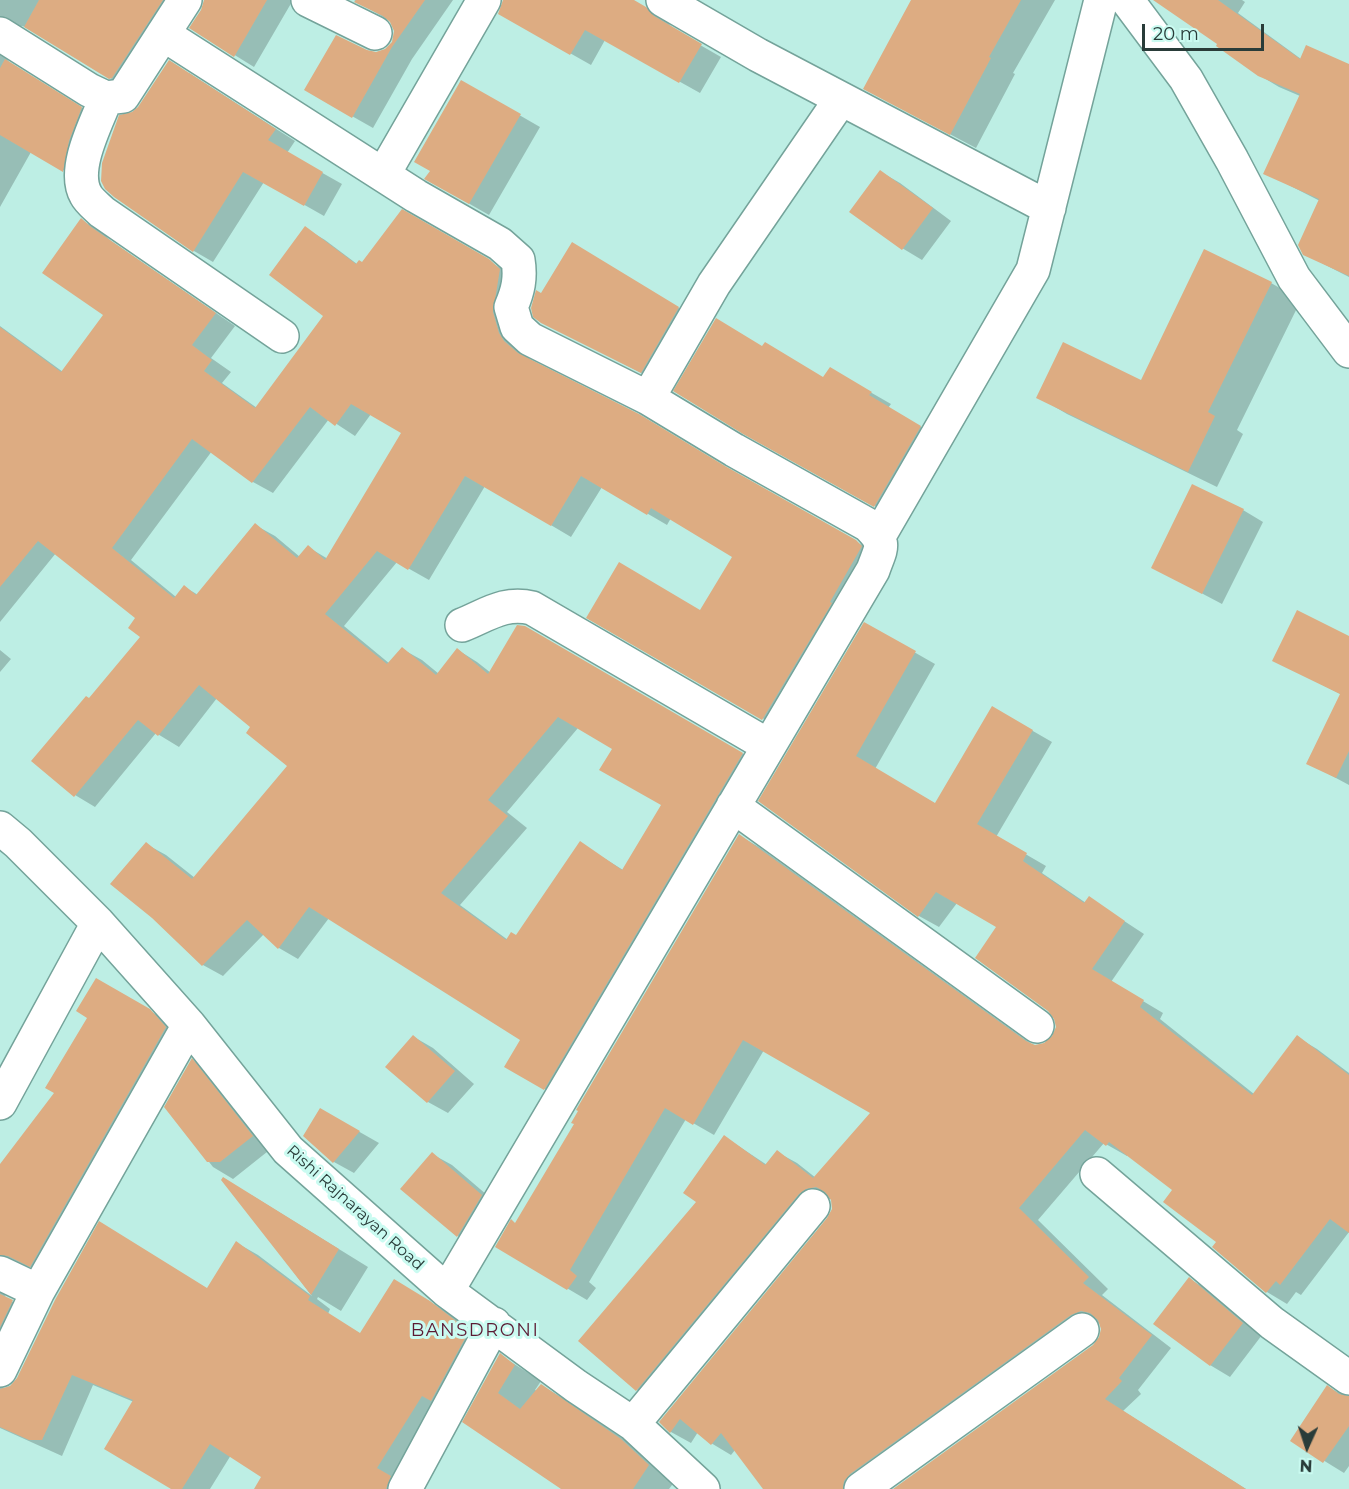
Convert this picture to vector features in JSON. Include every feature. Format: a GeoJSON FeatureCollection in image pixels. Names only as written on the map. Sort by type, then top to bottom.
{"type":"FeatureCollection","features":[{"type":"Feature","properties":{"kind":"street"},"geometry":{"type":"LineString","coordinates":[[0,34],[89,90],[106,98],[123,96],[185,0]]}},
{"type":"Feature","properties":{"kind":"street"},"geometry":{"type":"LineString","coordinates":[[308,0],[375,33]]}},
{"type":"Feature","properties":{"kind":"street"},"geometry":{"type":"LineString","coordinates":[[382,175],[483,0]]}},
{"type":"Feature","properties":{"kind":"street"},"geometry":{"type":"LineString","coordinates":[[663,0],[758,56],[1048,207]]}},
{"type":"Feature","properties":{"kind":"street"},"geometry":{"type":"LineString","coordinates":[[879,536],[1033,270],[1101,0]]}},
{"type":"Feature","properties":{"kind":"street"},"geometry":{"type":"LineString","coordinates":[[1126,0],[1186,79],[1232,160],[1293,278],[1349,351]]}},
{"type":"Feature","properties":{"kind":"street"},"geometry":{"type":"LineString","coordinates":[[163,34],[382,175],[500,244],[518,260],[521,274],[511,307],[517,327],[530,339],[648,398],[734,450],[868,525],[879,536],[882,544],[873,570],[447,1291]]}},
{"type":"Feature","properties":{"kind":"street"},"geometry":{"type":"LineString","coordinates":[[106,98],[83,159],[82,176],[85,194],[102,212],[282,336]]}},
{"type":"Feature","properties":{"kind":"street"},"geometry":{"type":"LineString","coordinates":[[648,398],[714,284],[841,99]]}},
{"type":"Feature","properties":{"kind":"street"},"geometry":{"type":"LineString","coordinates":[[462,625],[507,606],[519,605],[532,608],[769,746]]}},
{"type":"Feature","properties":{"kind":"street"},"geometry":{"type":"LineString","coordinates":[[733,806],[1037,1026]]}},
{"type":"Feature","properties":{"kind":"street","name":"Rishi Rajnarayan Road"},"geometry":{"type":"LineString","coordinates":[[0,828],[98,923],[189,1025],[288,1150],[447,1291],[494,1323],[576,1386],[633,1424],[704,1489]]}},
{"type":"Feature","properties":{"kind":"street"},"geometry":{"type":"LineString","coordinates":[[0,1103],[98,923]]}},
{"type":"Feature","properties":{"kind":"street"},"geometry":{"type":"LineString","coordinates":[[0,1370],[38,1291],[189,1025]]}},
{"type":"Feature","properties":{"kind":"street"},"geometry":{"type":"LineString","coordinates":[[1097,1174],[1272,1323],[1349,1378]]}},
{"type":"Feature","properties":{"kind":"street"},"geometry":{"type":"LineString","coordinates":[[633,1424],[813,1206]]}},
{"type":"Feature","properties":{"kind":"street"},"geometry":{"type":"LineString","coordinates":[[0,1273],[38,1291]]}},
{"type":"Feature","properties":{"kind":"street"},"geometry":{"type":"LineString","coordinates":[[405,1489],[494,1323]]}},
{"type":"Feature","properties":{"kind":"street"},"geometry":{"type":"LineString","coordinates":[[861,1489],[1082,1330]]}},
{"type":"Feature","properties":{"kind":"building"},"geometry":{"type":"Polygon","coordinates":[[[39,0],[163,0],[112,78],[109,79],[24,27],[39,0]]]}},
{"type":"Feature","properties":{"kind":"building"},"geometry":{"type":"Polygon","coordinates":[[[204,0],[267,0],[234,57],[189,28],[201,10],[204,0]]]}},
{"type":"Feature","properties":{"kind":"building"},"geometry":{"type":"Polygon","coordinates":[[[356,0],[425,0],[392,47],[352,118],[304,90],[336,35],[376,52],[385,49],[392,42],[394,31],[390,22],[383,16],[354,2],[356,0]]]}},
{"type":"Feature","properties":{"kind":"building"},"geometry":{"type":"Polygon","coordinates":[[[503,0],[634,0],[646,7],[654,16],[702,44],[679,83],[585,30],[570,55],[498,14],[503,0]]]}},
{"type":"Feature","properties":{"kind":"building"},"geometry":{"type":"Polygon","coordinates":[[[911,0],[1021,0],[950,135],[863,89],[911,0]]]}},
{"type":"Feature","properties":{"kind":"building"},"geometry":{"type":"Polygon","coordinates":[[[1153,0],[1218,0],[1300,59],[1306,45],[1349,64],[1349,276],[1303,255],[1298,245],[1319,199],[1263,174],[1300,94],[1258,76],[1216,46],[1217,44],[1153,0]]]}},
{"type":"Feature","properties":{"kind":"building"},"geometry":{"type":"Polygon","coordinates":[[[5,59],[82,107],[69,141],[63,172],[0,135],[0,68],[5,59]]]}},
{"type":"Feature","properties":{"kind":"building"},"geometry":{"type":"Polygon","coordinates":[[[169,60],[276,129],[268,140],[323,172],[304,206],[243,172],[193,252],[105,189],[101,181],[102,163],[119,115],[132,112],[138,107],[169,60]]]}},
{"type":"Feature","properties":{"kind":"building"},"geometry":{"type":"Polygon","coordinates":[[[461,80],[521,114],[469,204],[424,179],[430,171],[414,162],[461,80]]]}},
{"type":"Feature","properties":{"kind":"building"},"geometry":{"type":"Polygon","coordinates":[[[880,170],[933,208],[902,250],[849,212],[880,170]]]}},
{"type":"Feature","properties":{"kind":"building"},"geometry":{"type":"Polygon","coordinates":[[[402,209],[489,259],[500,269],[493,312],[499,333],[504,341],[518,353],[639,414],[856,540],[862,546],[830,602],[832,603],[762,720],[586,618],[619,562],[700,610],[732,557],[651,508],[647,515],[581,476],[551,526],[465,476],[408,570],[377,551],[325,614],[387,664],[402,647],[436,675],[457,648],[488,674],[517,625],[525,626],[743,753],[544,1090],[504,1067],[520,1040],[309,907],[278,949],[247,920],[202,966],[152,918],[110,884],[146,842],[192,879],[287,766],[246,733],[250,727],[199,685],[158,736],[138,720],[74,797],[31,761],[86,696],[89,698],[140,637],[128,628],[135,618],[38,541],[0,587],[0,327],[61,372],[103,315],[42,273],[81,218],[216,313],[192,345],[212,360],[204,371],[255,408],[323,316],[269,275],[305,226],[356,264],[359,260],[362,262],[402,209]],[[351,404],[335,426],[310,407],[252,483],[192,439],[112,548],[174,598],[184,585],[196,595],[255,523],[297,558],[308,545],[325,560],[401,433],[351,404]],[[558,717],[488,800],[508,816],[441,893],[506,940],[511,932],[516,935],[580,841],[622,870],[661,805],[599,770],[612,749],[558,717]]]}},
{"type":"Feature","properties":{"kind":"building"},"geometry":{"type":"Polygon","coordinates":[[[572,242],[679,307],[641,373],[533,317],[531,308],[536,290],[541,293],[572,242]]]}},
{"type":"Feature","properties":{"kind":"building"},"geometry":{"type":"Polygon","coordinates":[[[1204,249],[1272,282],[1208,412],[1215,416],[1188,472],[1036,398],[1063,342],[1141,380],[1204,249]]]}},
{"type":"Feature","properties":{"kind":"building"},"geometry":{"type":"Polygon","coordinates":[[[716,318],[762,346],[765,342],[823,377],[830,367],[872,392],[869,395],[921,426],[874,507],[743,434],[673,391],[716,318]]]}},
{"type":"Feature","properties":{"kind":"building"},"geometry":{"type":"Polygon","coordinates":[[[1192,484],[1244,509],[1202,594],[1151,568],[1192,484]]]}},
{"type":"Feature","properties":{"kind":"building"},"geometry":{"type":"Polygon","coordinates":[[[1297,610],[1349,636],[1349,751],[1336,778],[1306,764],[1340,694],[1272,661],[1297,610]]]}},
{"type":"Feature","properties":{"kind":"building"},"geometry":{"type":"Polygon","coordinates":[[[864,622],[916,651],[856,756],[935,803],[992,706],[1033,730],[977,824],[1027,853],[1023,861],[1084,903],[1089,896],[1125,921],[1092,969],[1144,1000],[1140,1007],[1252,1095],[1297,1035],[1349,1075],[1349,1233],[1330,1219],[1280,1285],[1276,1281],[1266,1293],[1212,1247],[1216,1242],[1163,1202],[1172,1190],[1109,1142],[1106,1146],[1085,1130],[1019,1208],[1089,1277],[1083,1283],[1152,1335],[1119,1378],[1122,1381],[1105,1399],[1246,1489],[893,1489],[1093,1345],[1101,1329],[1098,1320],[1090,1313],[1081,1311],[1071,1315],[850,1474],[844,1481],[843,1489],[763,1489],[721,1433],[711,1445],[680,1419],[670,1433],[659,1422],[827,1218],[832,1209],[831,1200],[825,1192],[816,1187],[806,1189],[799,1194],[636,1391],[578,1341],[696,1202],[683,1193],[724,1135],[765,1165],[777,1150],[813,1178],[870,1113],[743,1040],[693,1125],[665,1108],[570,1270],[577,1276],[567,1290],[495,1247],[511,1219],[515,1223],[574,1124],[571,1123],[578,1111],[576,1110],[739,834],[1026,1041],[1035,1045],[1044,1043],[1052,1036],[1056,1027],[1048,1011],[975,958],[996,927],[936,892],[918,917],[758,801],[864,622]]]}},
{"type":"Feature","properties":{"kind":"building"},"geometry":{"type":"Polygon","coordinates":[[[96,978],[150,1009],[166,1027],[30,1267],[8,1256],[0,1255],[0,1164],[54,1093],[45,1088],[87,1018],[76,1011],[96,978]]]}},
{"type":"Feature","properties":{"kind":"building"},"geometry":{"type":"Polygon","coordinates":[[[413,1035],[455,1071],[427,1103],[385,1067],[413,1035]]]}},
{"type":"Feature","properties":{"kind":"building"},"geometry":{"type":"Polygon","coordinates":[[[192,1058],[253,1136],[220,1162],[207,1162],[164,1107],[192,1058]]]}},
{"type":"Feature","properties":{"kind":"building"},"geometry":{"type":"Polygon","coordinates":[[[320,1108],[360,1131],[333,1163],[303,1136],[320,1108]]]}},
{"type":"Feature","properties":{"kind":"building"},"geometry":{"type":"Polygon","coordinates":[[[432,1152],[482,1195],[457,1237],[400,1189],[432,1152]]]}},
{"type":"Feature","properties":{"kind":"building"},"geometry":{"type":"Polygon","coordinates":[[[223,1177],[339,1249],[311,1295],[221,1180],[223,1177]]]}},
{"type":"Feature","properties":{"kind":"building"},"geometry":{"type":"Polygon","coordinates":[[[99,1221],[207,1288],[236,1241],[310,1296],[308,1300],[360,1333],[394,1279],[430,1301],[469,1331],[431,1401],[422,1396],[377,1468],[391,1476],[386,1489],[254,1489],[261,1477],[210,1444],[182,1489],[171,1489],[104,1449],[133,1400],[72,1375],[42,1440],[29,1440],[0,1427],[0,1389],[10,1386],[17,1378],[55,1300],[99,1221]]]}},
{"type":"Feature","properties":{"kind":"building"},"geometry":{"type":"Polygon","coordinates":[[[1189,1277],[1243,1323],[1210,1366],[1153,1324],[1189,1277]]]}},
{"type":"Feature","properties":{"kind":"building"},"geometry":{"type":"Polygon","coordinates":[[[0,1294],[13,1300],[0,1327],[0,1294]]]}},
{"type":"Feature","properties":{"kind":"building"},"geometry":{"type":"Polygon","coordinates":[[[500,1353],[515,1365],[498,1393],[520,1409],[541,1384],[621,1439],[649,1465],[633,1489],[561,1489],[462,1422],[500,1353]]]}},
{"type":"Feature","properties":{"kind":"building"},"geometry":{"type":"Polygon","coordinates":[[[1327,1385],[1339,1394],[1349,1396],[1349,1426],[1323,1463],[1290,1441],[1327,1385]]]}},
{"type":"Feature","properties":{"kind":"district","name":"BANSDRONI"},"geometry":{"type":"Point","coordinates":[475,1331]}}]}
